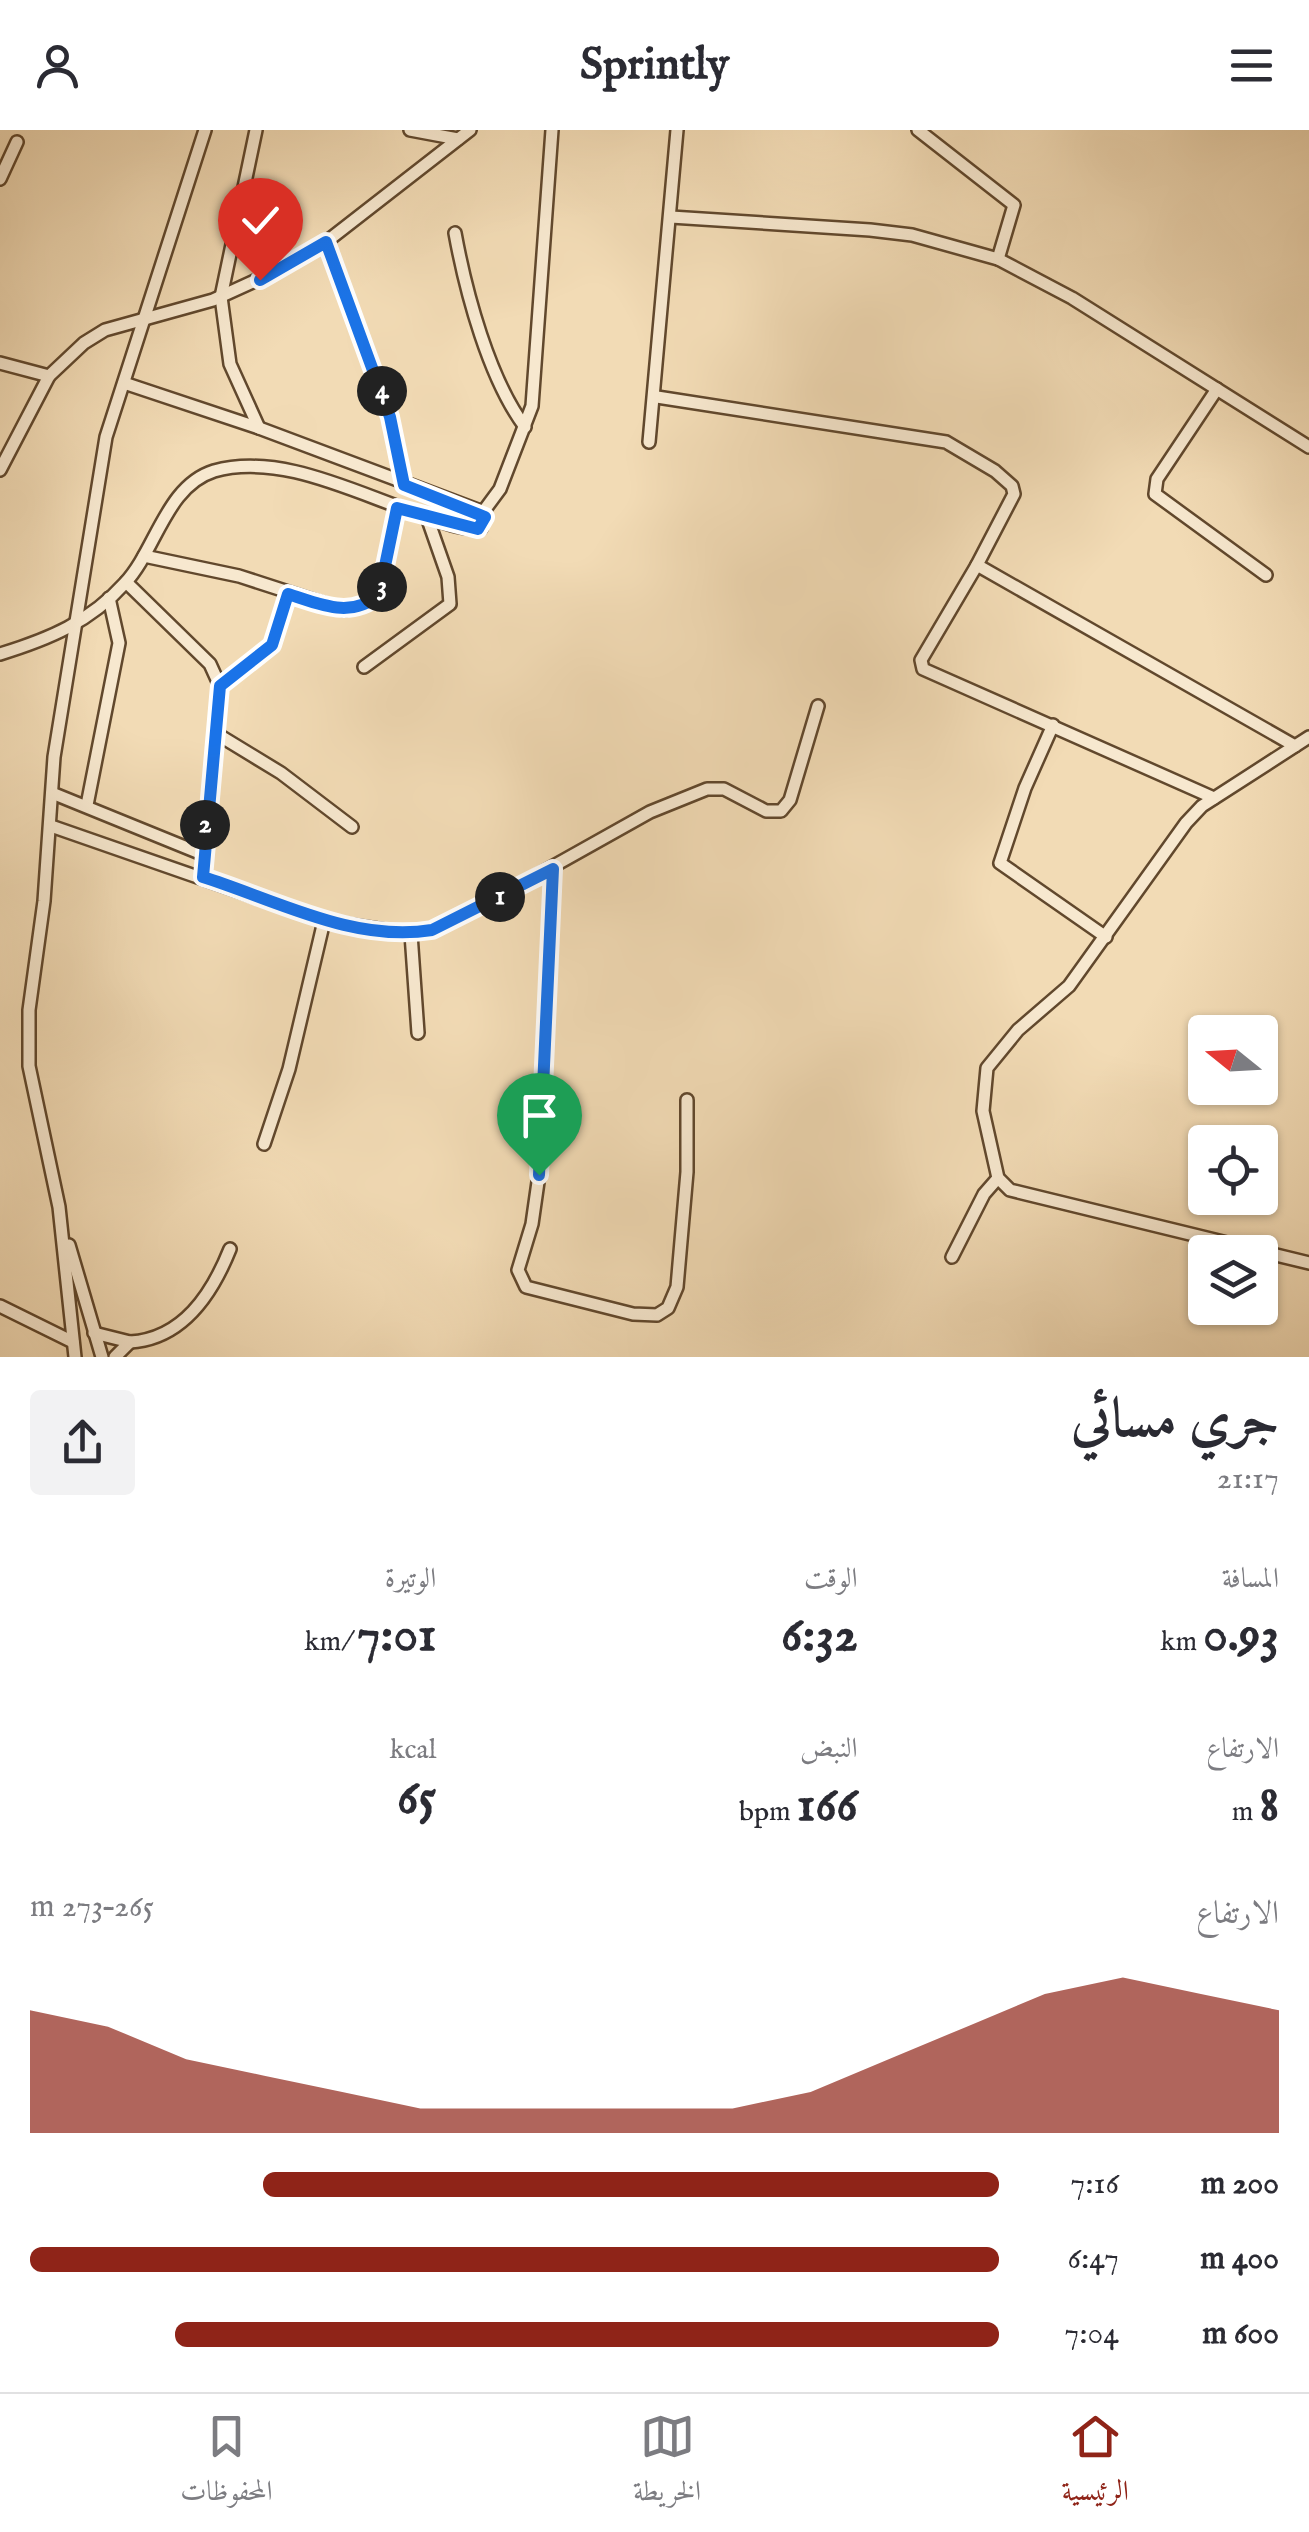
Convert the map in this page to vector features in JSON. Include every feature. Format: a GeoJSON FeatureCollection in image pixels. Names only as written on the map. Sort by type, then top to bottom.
{"type":"FeatureCollection","features":[{"type":"Feature","properties":{"kind":"street"},"geometry":{"type":"LineString","coordinates":[[102,1357],[59,1207],[29,1066],[29,1010],[72,630],[106,437],[205,130]]}},
{"type":"Feature","properties":{"kind":"street"},"geometry":{"type":"LineString","coordinates":[[256,130],[221,297],[230,364],[259,428]]}},
{"type":"Feature","properties":{"kind":"street"},"geometry":{"type":"LineString","coordinates":[[410,130],[458,139]]}},
{"type":"Feature","properties":{"kind":"street"},"geometry":{"type":"LineString","coordinates":[[0,470],[49,376],[94,336],[221,297],[326,242],[470,130]]}},
{"type":"Feature","properties":{"kind":"street"},"geometry":{"type":"LineString","coordinates":[[0,654],[72,630],[109,598],[126,582],[191,484],[209,473],[234,467],[306,475],[397,508],[478,529],[484,522],[482,512],[500,489],[526,427],[541,318],[552,130]]}},
{"type":"Feature","properties":{"kind":"street"},"geometry":{"type":"LineString","coordinates":[[649,442],[656,397],[676,130]]}},
{"type":"Feature","properties":{"kind":"street"},"geometry":{"type":"LineString","coordinates":[[918,130],[1014,205],[998,259]]}},
{"type":"Feature","properties":{"kind":"street"},"geometry":{"type":"LineString","coordinates":[[0,179],[17,142]]}},
{"type":"Feature","properties":{"kind":"street"},"geometry":{"type":"LineString","coordinates":[[671,217],[884,232],[998,259],[1072,298],[1309,447]]}},
{"type":"Feature","properties":{"kind":"street"},"geometry":{"type":"LineString","coordinates":[[455,233],[462,268],[499,379],[510,406],[526,427]]}},
{"type":"Feature","properties":{"kind":"street"},"geometry":{"type":"LineString","coordinates":[[326,242],[394,429],[404,485]]}},
{"type":"Feature","properties":{"kind":"street"},"geometry":{"type":"LineString","coordinates":[[0,362],[49,376]]}},
{"type":"Feature","properties":{"kind":"street"},"geometry":{"type":"LineString","coordinates":[[124,383],[259,428],[482,512]]}},
{"type":"Feature","properties":{"kind":"street"},"geometry":{"type":"LineString","coordinates":[[1217,389],[1157,479],[1155,494],[1266,575]]}},
{"type":"Feature","properties":{"kind":"street"},"geometry":{"type":"LineString","coordinates":[[656,397],[916,436],[965,452],[1006,480],[1014,494],[921,666],[1214,798]]}},
{"type":"Feature","properties":{"kind":"street"},"geometry":{"type":"LineString","coordinates":[[144,556],[239,576],[344,610],[369,604],[379,595],[397,508]]}},
{"type":"Feature","properties":{"kind":"street"},"geometry":{"type":"LineString","coordinates":[[364,667],[450,604],[448,576],[427,517]]}},
{"type":"Feature","properties":{"kind":"street"},"geometry":{"type":"LineString","coordinates":[[977,565],[1295,746]]}},
{"type":"Feature","properties":{"kind":"street"},"geometry":{"type":"LineString","coordinates":[[126,582],[210,664],[220,686],[202,854],[203,877]]}},
{"type":"Feature","properties":{"kind":"street"},"geometry":{"type":"LineString","coordinates":[[220,686],[272,645],[288,594]]}},
{"type":"Feature","properties":{"kind":"street"},"geometry":{"type":"LineString","coordinates":[[88,806],[119,644],[109,598]]}},
{"type":"Feature","properties":{"kind":"street"},"geometry":{"type":"LineString","coordinates":[[51,826],[324,920],[411,934],[432,930],[553,869],[650,812],[707,790],[724,789],[766,811],[781,811],[790,800],[818,706]]}},
{"type":"Feature","properties":{"kind":"street"},"geometry":{"type":"LineString","coordinates":[[1053,725],[1025,788],[1000,864],[1106,937]]}},
{"type":"Feature","properties":{"kind":"street"},"geometry":{"type":"LineString","coordinates":[[217,734],[281,773],[352,827]]}},
{"type":"Feature","properties":{"kind":"street"},"geometry":{"type":"LineString","coordinates":[[1309,737],[1214,798],[1186,822],[1069,986],[1018,1030],[987,1068],[982,1098],[998,1178],[1027,1197],[1309,1263]]}},
{"type":"Feature","properties":{"kind":"street"},"geometry":{"type":"LineString","coordinates":[[52,793],[202,854]]}},
{"type":"Feature","properties":{"kind":"street"},"geometry":{"type":"LineString","coordinates":[[553,869],[539,1175],[518,1270],[526,1286],[633,1314],[657,1315],[668,1308],[677,1287],[688,1172],[687,1100]]}},
{"type":"Feature","properties":{"kind":"street"},"geometry":{"type":"LineString","coordinates":[[264,1144],[290,1068],[324,920]]}},
{"type":"Feature","properties":{"kind":"street"},"geometry":{"type":"LineString","coordinates":[[411,934],[418,1033]]}},
{"type":"Feature","properties":{"kind":"street"},"geometry":{"type":"LineString","coordinates":[[952,1258],[984,1194],[998,1178]]}},
{"type":"Feature","properties":{"kind":"street"},"geometry":{"type":"LineString","coordinates":[[59,1207],[75,1357]]}},
{"type":"Feature","properties":{"kind":"street"},"geometry":{"type":"LineString","coordinates":[[94,1333],[130,1342],[164,1335],[192,1313],[230,1249]]}},
{"type":"Feature","properties":{"kind":"street"},"geometry":{"type":"LineString","coordinates":[[0,1306],[74,1342]]}},
{"type":"Feature","properties":{"kind":"street"},"geometry":{"type":"LineString","coordinates":[[115,1357],[130,1342]]}},
{"type":"Feature","properties":{"kind":"route"},"geometry":{"type":"LineString","coordinates":[[260,280],[326,242],[398,441],[404,485],[482,512],[485,517],[478,529],[397,508],[385,580],[379,595],[369,604],[344,610],[288,594],[272,645],[220,686],[202,854],[203,877],[324,920],[411,934],[432,930],[553,869],[539,1175]]}}]}
